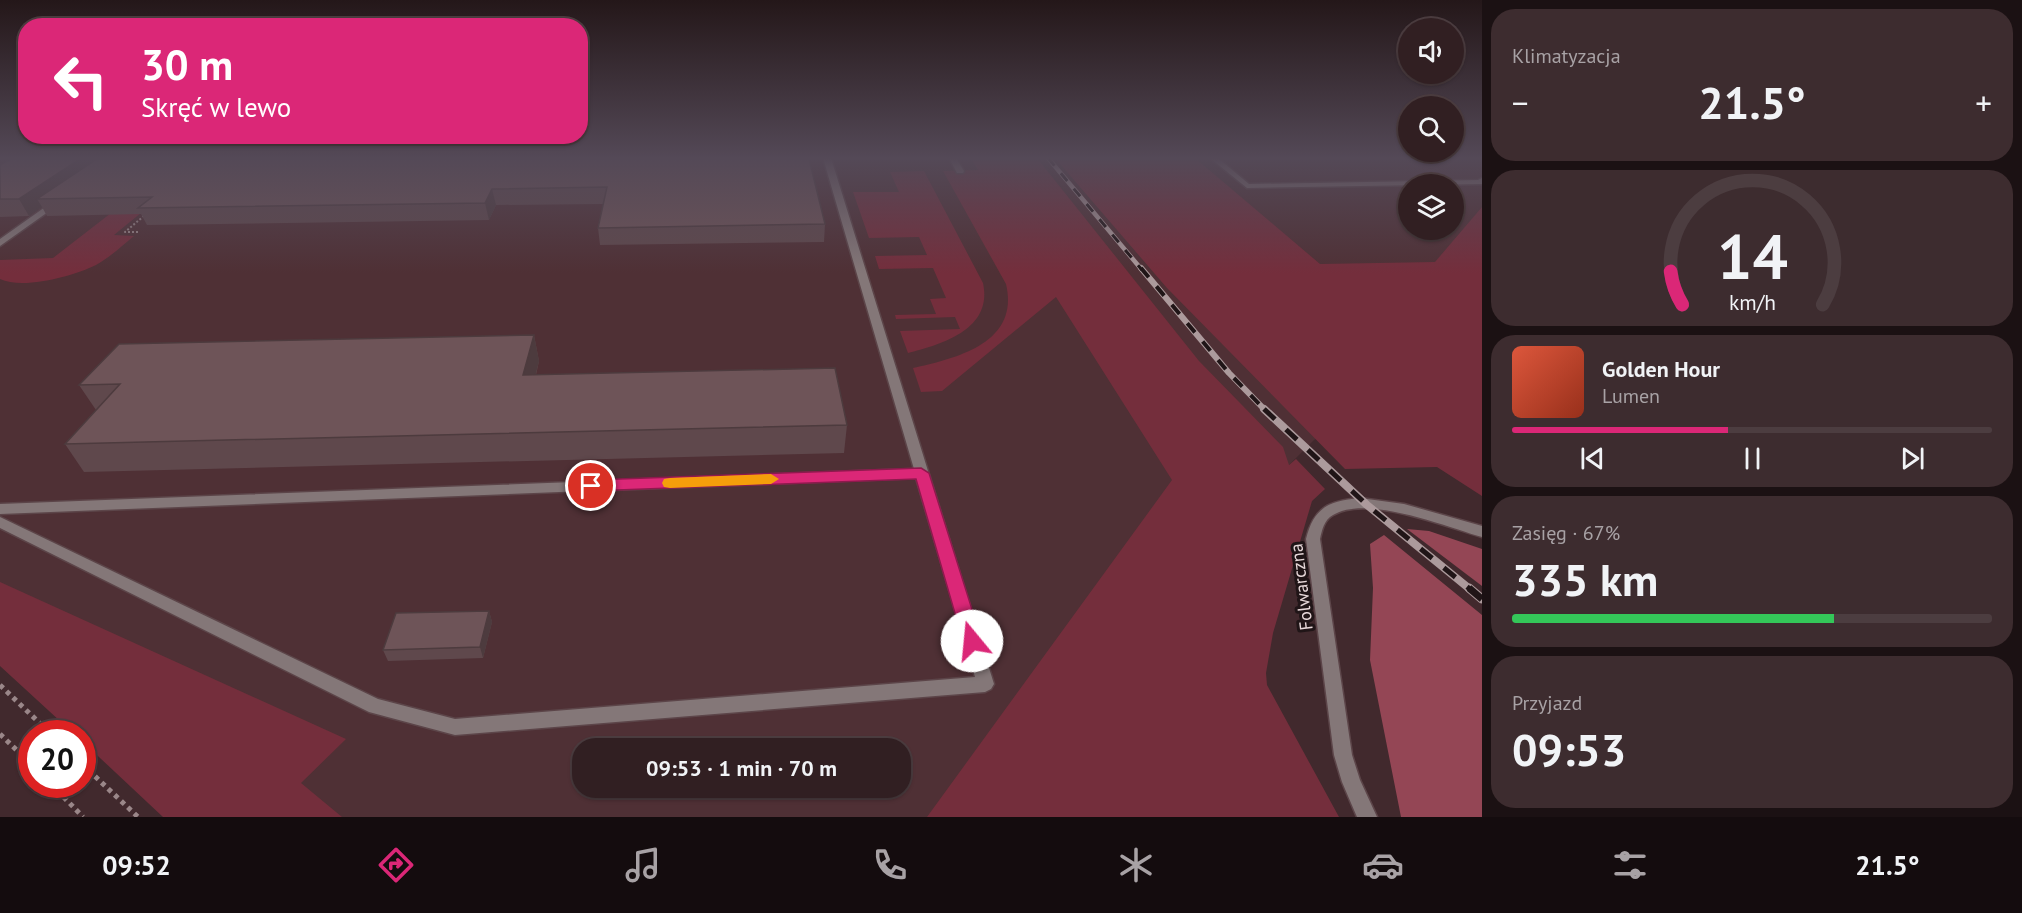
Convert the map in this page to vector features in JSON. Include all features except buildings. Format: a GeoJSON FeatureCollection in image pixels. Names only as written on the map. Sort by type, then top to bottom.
{"type":"FeatureCollection","features":[{"type":"Feature","properties":{"kind":"street"},"geometry":{"type":"LineString","coordinates":[[0,522],[29,539],[375,706],[455,727],[985,684],[838,196]]}},
{"type":"Feature","properties":{"kind":"street"},"geometry":{"type":"LineString","coordinates":[[0,243],[66,197]]}},
{"type":"Feature","properties":{"kind":"street"},"geometry":{"type":"LineString","coordinates":[[0,509],[921,473]]}},
{"type":"Feature","properties":{"kind":"street","name":"Folwarczna"},"geometry":{"type":"LineString","coordinates":[[1367,817],[1351,782],[1343,755],[1313,539],[1319,520],[1330,509],[1344,505],[1380,505],[1420,512],[1482,532]]}},
{"type":"Feature","properties":{"kind":"path"},"geometry":{"type":"LineString","coordinates":[[138,232],[125,232],[151,210]]}},
{"type":"Feature","properties":{"kind":"path"},"geometry":{"type":"LineString","coordinates":[[0,685],[36,720]]}},
{"type":"Feature","properties":{"kind":"path"},"geometry":{"type":"LineString","coordinates":[[0,734],[18,751]]}},
{"type":"Feature","properties":{"kind":"path"},"geometry":{"type":"LineString","coordinates":[[96,777],[138,817]]}},
{"type":"Feature","properties":{"kind":"path"},"geometry":{"type":"LineString","coordinates":[[65,798],[83,817]]}},
{"type":"Feature","properties":{"kind":"shaded area"},"geometry":{"type":"Polygon","coordinates":[[[0,196],[1398,196],[1398,240],[1464,240],[1464,196],[1482,196],[1482,360],[1314,440],[1289,465],[1043,817],[207,817],[0,628],[0,196]]]}},
{"type":"Feature","properties":{"kind":"shaded area"},"geometry":{"type":"Polygon","coordinates":[[[133,196],[161,196],[114,235],[134,236],[96,265],[75,273],[35,282],[10,282],[0,279],[0,260],[53,258],[133,196]]]}},
{"type":"Feature","properties":{"kind":"shaded area"},"geometry":{"type":"Polygon","coordinates":[[[854,196],[937,196],[983,283],[984,299],[973,323],[950,339],[908,353],[900,331],[960,329],[955,317],[896,319],[895,315],[936,314],[930,299],[946,298],[933,268],[879,269],[875,256],[927,255],[919,237],[869,238],[854,196]]]}},
{"type":"Feature","properties":{"kind":"shaded area"},"geometry":{"type":"Polygon","coordinates":[[[957,196],[1067,196],[1199,361],[1283,447],[1289,465],[1296,459],[1325,489],[1312,501],[1273,633],[1266,673],[1267,685],[1339,817],[927,817],[1172,480],[1056,297],[942,391],[921,392],[913,368],[965,353],[994,334],[1004,321],[1008,304],[1006,284],[957,196]]]}},
{"type":"Feature","properties":{"kind":"shaded area"},"geometry":{"type":"Polygon","coordinates":[[[1088,196],[1240,196],[1320,264],[1435,262],[1454,240],[1464,240],[1464,228],[1482,207],[1482,496],[1437,467],[1345,469],[1167,288],[1088,196]]]}},
{"type":"Feature","properties":{"kind":"shaded area"},"geometry":{"type":"Polygon","coordinates":[[[1407,529],[1429,531],[1482,549],[1482,586],[1407,529]]]}},
{"type":"Feature","properties":{"kind":"shaded area"},"geometry":{"type":"Polygon","coordinates":[[[1384,535],[1482,615],[1482,817],[1401,817],[1370,660],[1373,588],[1370,544],[1384,535]]]}},
{"type":"Feature","properties":{"kind":"shaded area"},"geometry":{"type":"Polygon","coordinates":[[[0,582],[346,739],[301,783],[342,817],[163,817],[96,754],[96,720],[59,720],[0,666],[0,582]]]}},
{"type":"Feature","properties":{"kind":"railway"},"geometry":{"type":"LineString","coordinates":[[1080,196],[1142,270]]}},
{"type":"Feature","properties":{"kind":"railway"},"geometry":{"type":"LineString","coordinates":[[1141,268],[1229,373],[1265,410]]}},
{"type":"Feature","properties":{"kind":"railway"},"geometry":{"type":"LineString","coordinates":[[1265,410],[1367,505],[1471,590]]}},
{"type":"Feature","properties":{"kind":"railway"},"geometry":{"type":"LineString","coordinates":[[1469,588],[1482,599]]}},
{"type":"Feature","properties":{"kind":"slow traffic"},"geometry":{"type":"LineString","coordinates":[[670,483],[771,479]]}},
{"type":"Feature","properties":{"kind":"route"},"geometry":{"type":"LineString","coordinates":[[591,486],[921,473],[972,641]]}}]}
